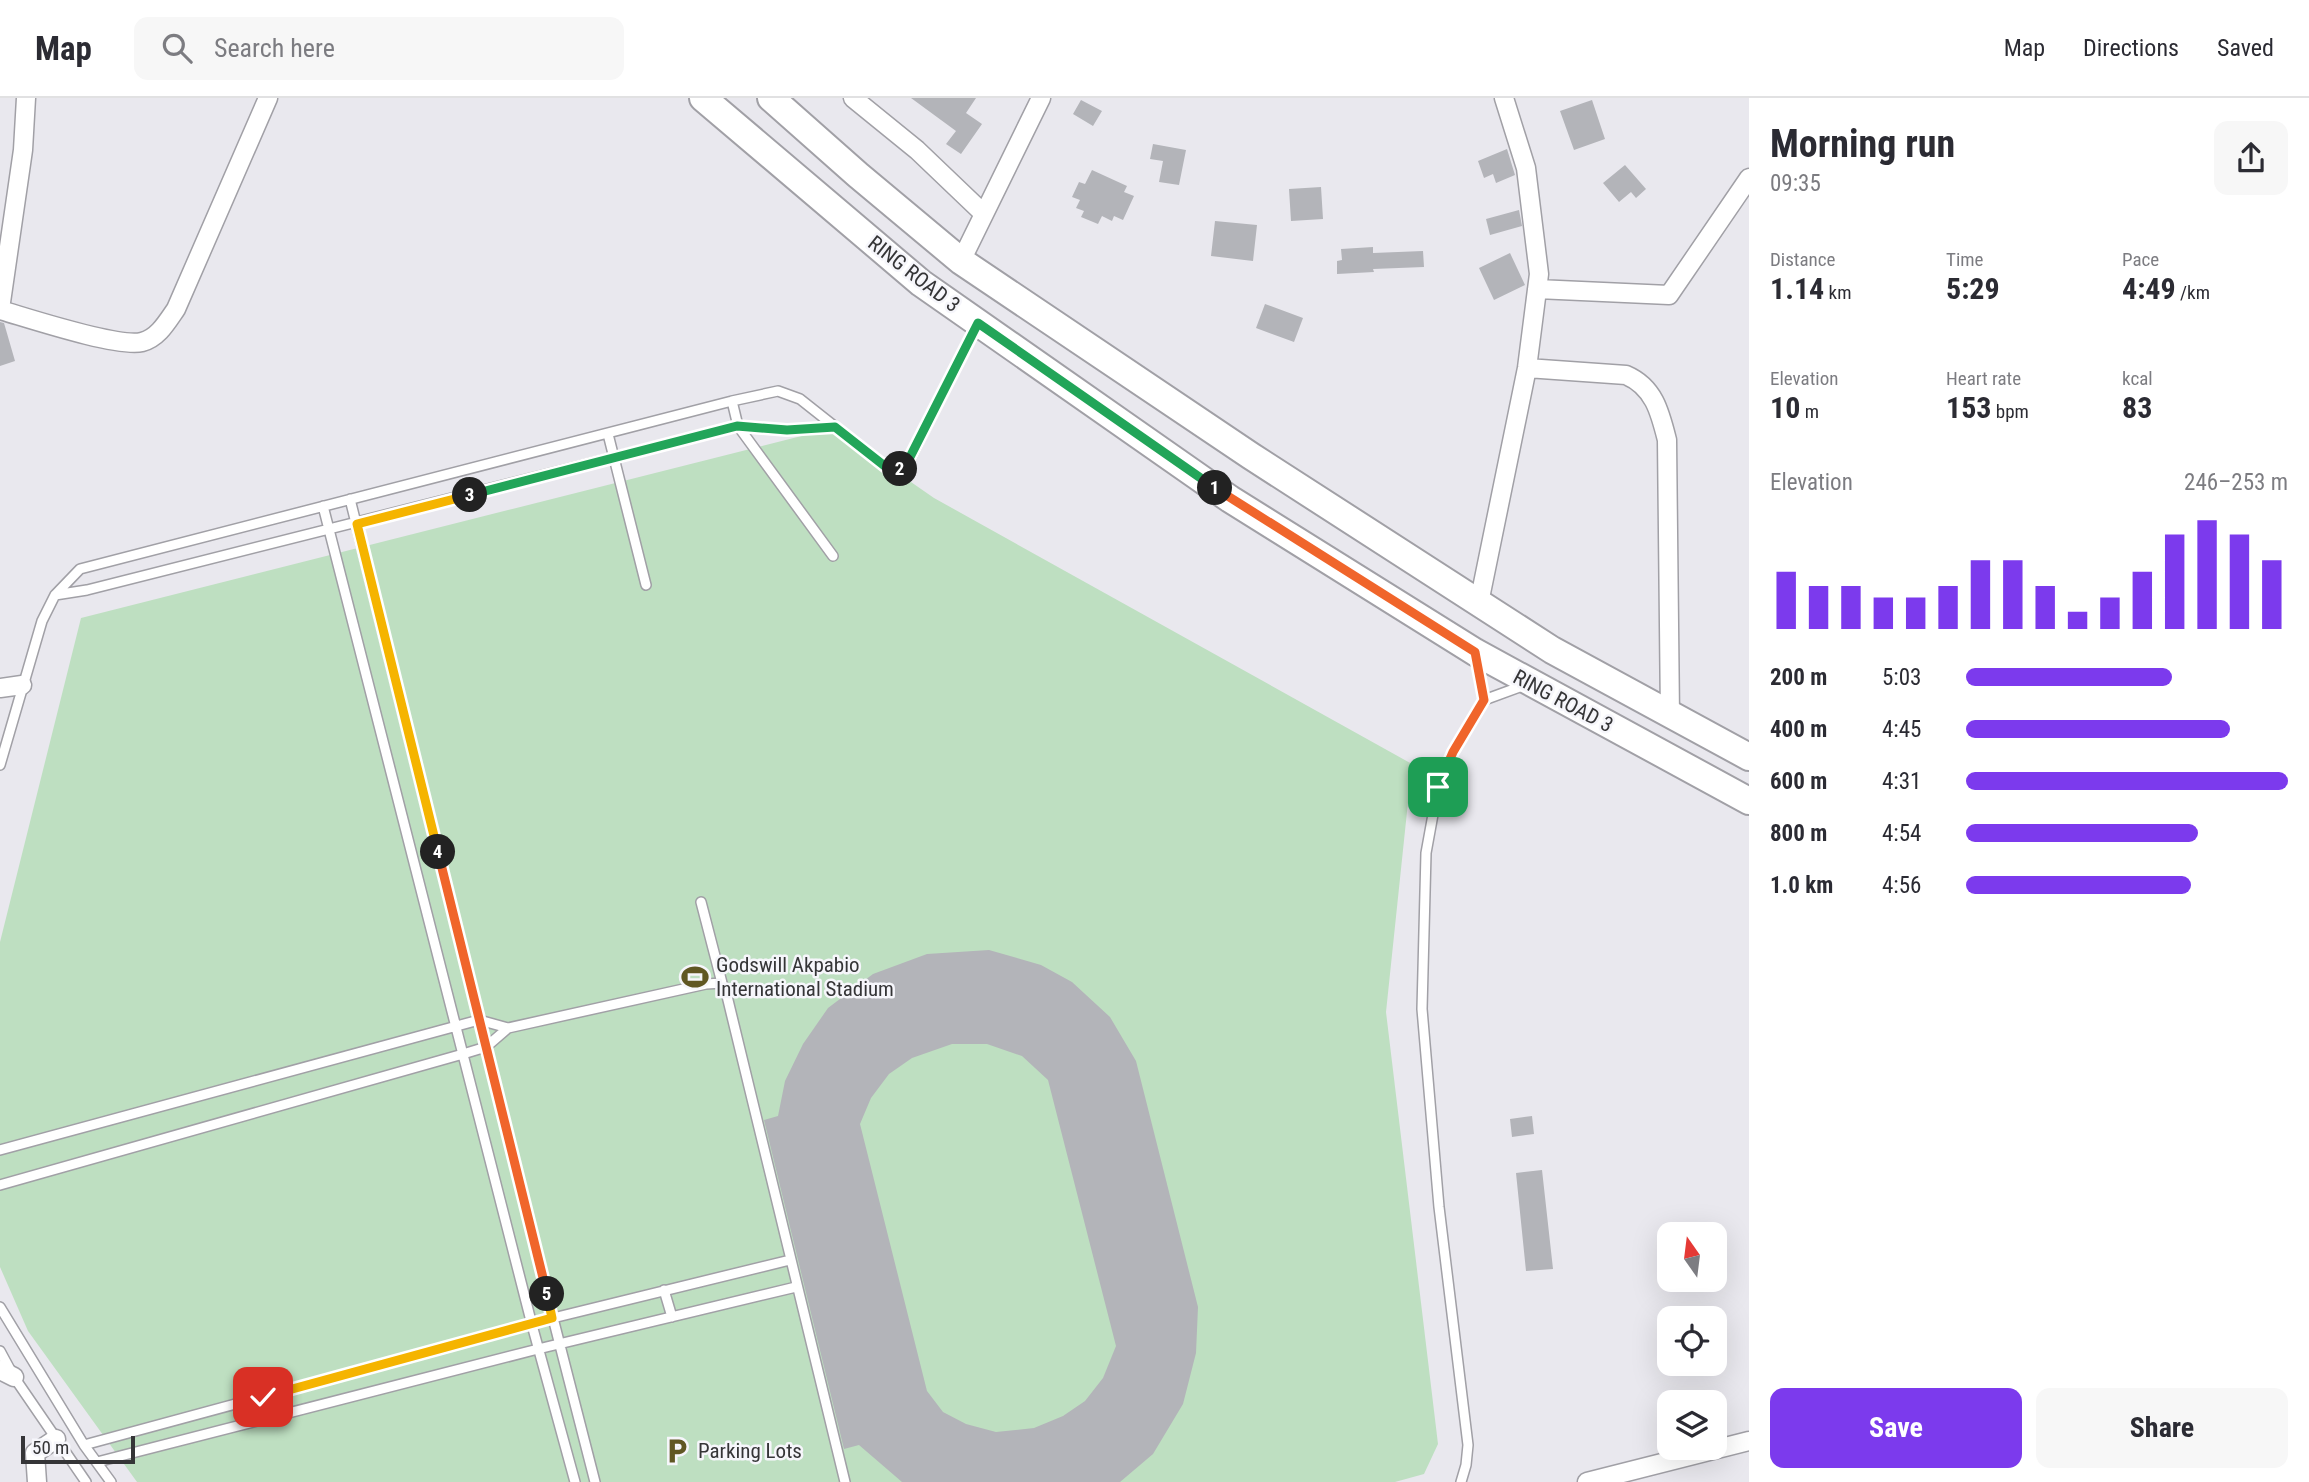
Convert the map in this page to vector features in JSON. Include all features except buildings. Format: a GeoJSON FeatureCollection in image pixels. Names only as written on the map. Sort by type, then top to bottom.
{"type":"FeatureCollection","features":[{"type":"Feature","properties":{"kind":"main road","name":"RING ROAD 3"},"geometry":{"type":"LineString","coordinates":[[703,98],[921,282],[1230,499],[1475,652],[1749,801]]}},
{"type":"Feature","properties":{"kind":"main road","name":"RING ROAD 3"},"geometry":{"type":"LineString","coordinates":[[771,98],[961,261],[1251,456],[1552,650],[1749,757]]}},
{"type":"Feature","properties":{"kind":"street"},"geometry":{"type":"LineString","coordinates":[[26,98],[23,150],[0,309],[121,343],[143,342],[160,332],[176,309],[268,98]]}},
{"type":"Feature","properties":{"kind":"street"},"geometry":{"type":"LineString","coordinates":[[853,98],[917,150],[984,214]]}},
{"type":"Feature","properties":{"kind":"street"},"geometry":{"type":"LineString","coordinates":[[961,261],[1041,98]]}},
{"type":"Feature","properties":{"kind":"street"},"geometry":{"type":"LineString","coordinates":[[1479,603],[1527,368],[1539,274],[1526,168],[1504,98]]}},
{"type":"Feature","properties":{"kind":"street"},"geometry":{"type":"LineString","coordinates":[[1537,289],[1669,295],[1749,178]]}},
{"type":"Feature","properties":{"kind":"street"},"geometry":{"type":"LineString","coordinates":[[1527,368],[1626,375],[1641,381],[1659,408],[1667,440],[1671,716]]}},
{"type":"Feature","properties":{"kind":"street"},"geometry":{"type":"LineString","coordinates":[[0,688],[22,685]]}},
{"type":"Feature","properties":{"kind":"street"},"geometry":{"type":"LineString","coordinates":[[37,1482],[34,1453],[56,1438]]}},
{"type":"Feature","properties":{"kind":"street"},"geometry":{"type":"LineString","coordinates":[[1587,1482],[1749,1441]]}},
{"type":"Feature","properties":{"kind":"lane"},"geometry":{"type":"LineString","coordinates":[[0,765],[42,621],[55,595],[80,569],[778,391],[800,399],[891,471],[902,468],[978,323]]}},
{"type":"Feature","properties":{"kind":"lane"},"geometry":{"type":"LineString","coordinates":[[732,401],[737,426],[833,556]]}},
{"type":"Feature","properties":{"kind":"lane"},"geometry":{"type":"LineString","coordinates":[[55,595],[87,590],[357,524],[737,426],[787,430],[835,427]]}},
{"type":"Feature","properties":{"kind":"lane"},"geometry":{"type":"LineString","coordinates":[[608,433],[646,585]]}},
{"type":"Feature","properties":{"kind":"lane"},"geometry":{"type":"LineString","coordinates":[[350,499],[552,1318],[596,1482]]}},
{"type":"Feature","properties":{"kind":"lane"},"geometry":{"type":"LineString","coordinates":[[323,506],[538,1349],[575,1482]]}},
{"type":"Feature","properties":{"kind":"lane"},"geometry":{"type":"LineString","coordinates":[[1475,652],[1484,700]]}},
{"type":"Feature","properties":{"kind":"lane"},"geometry":{"type":"LineString","coordinates":[[1461,1482],[1468,1445],[1440,1207],[1422,1009],[1426,852],[1438,787],[1453,752],[1484,700],[1530,684]]}},
{"type":"Feature","properties":{"kind":"lane"},"geometry":{"type":"LineString","coordinates":[[701,902],[727,996],[845,1482]]}},
{"type":"Feature","properties":{"kind":"lane"},"geometry":{"type":"LineString","coordinates":[[0,1150],[479,1020],[508,1028],[706,984],[722,984]]}},
{"type":"Feature","properties":{"kind":"lane"},"geometry":{"type":"LineString","coordinates":[[0,1185],[486,1047],[508,1028]]}},
{"type":"Feature","properties":{"kind":"lane"},"geometry":{"type":"LineString","coordinates":[[84,1445],[552,1318],[790,1260]]}},
{"type":"Feature","properties":{"kind":"lane"},"geometry":{"type":"LineString","coordinates":[[97,1462],[538,1349],[796,1287]]}},
{"type":"Feature","properties":{"kind":"lane"},"geometry":{"type":"LineString","coordinates":[[664,1290],[672,1317]]}},
{"type":"Feature","properties":{"kind":"lane"},"geometry":{"type":"LineString","coordinates":[[0,1307],[84,1445],[111,1482]]}},
{"type":"Feature","properties":{"kind":"lane"},"geometry":{"type":"LineString","coordinates":[[0,1351],[7,1374],[86,1482]]}},
{"type":"Feature","properties":{"kind":"green space","name":"Godswill Akpabio International Stadium"},"geometry":{"type":"Polygon","coordinates":[[[833,428],[934,498],[1412,764],[1386,1012],[1438,1444],[1424,1474],[1395,1482],[137,1482],[28,1331],[0,1267],[0,942],[81,618],[833,428]]]}},
{"type":"Feature","properties":{"kind":"place","name":"Godswill Akpabio International Stadium"},"geometry":{"type":"Point","coordinates":[695,977]}},
{"type":"Feature","properties":{"kind":"place","name":"Parking Lots"},"geometry":{"type":"Point","coordinates":[677,1451]}},
{"type":"Feature","properties":{"kind":"route"},"geometry":{"type":"LineString","coordinates":[[263,1397],[552,1318],[357,524],[737,426],[787,430],[835,427],[891,471],[902,468],[978,323],[1230,499],[1475,652],[1484,700],[1453,752],[1438,787]]}}]}
